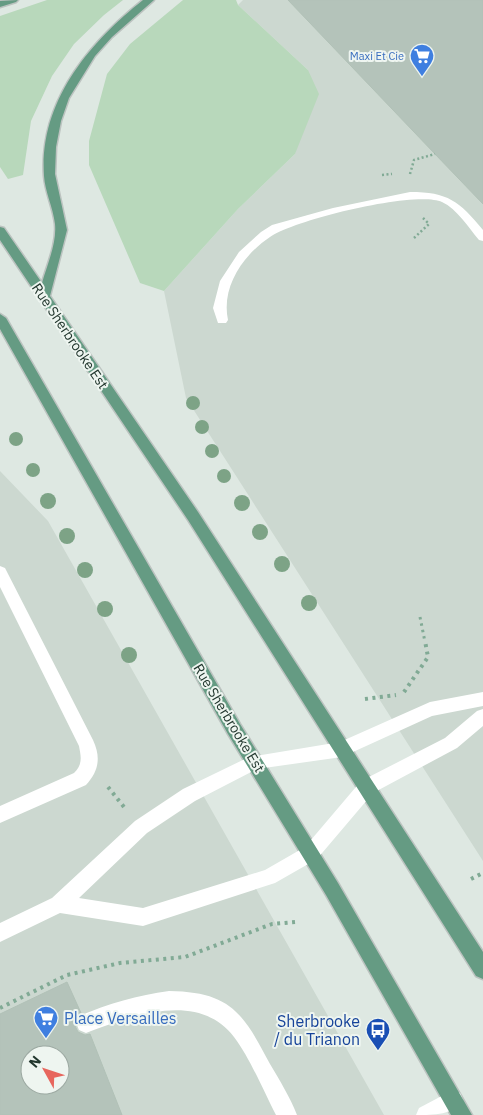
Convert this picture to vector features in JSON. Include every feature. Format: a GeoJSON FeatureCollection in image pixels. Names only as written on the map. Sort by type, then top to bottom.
{"type":"FeatureCollection","features":[{"type":"Feature","properties":{"kind":"main road"},"geometry":{"type":"LineString","coordinates":[[0,4],[13,0]]}},
{"type":"Feature","properties":{"kind":"main road"},"geometry":{"type":"LineString","coordinates":[[44,296],[61,230],[50,189],[49,172],[52,138],[62,101],[94,50],[121,22],[149,0]]}},
{"type":"Feature","properties":{"kind":"main road","name":"Rue Sherbrooke Est"},"geometry":{"type":"LineString","coordinates":[[0,231],[193,516],[483,969]]}},
{"type":"Feature","properties":{"kind":"main road","name":"Rue Sherbrooke Est"},"geometry":{"type":"LineString","coordinates":[[0,318],[255,762],[457,1107]]}},
{"type":"Feature","properties":{"kind":"lane"},"geometry":{"type":"LineString","coordinates":[[222,320],[218,311],[219,300],[232,271],[265,232],[276,228],[384,199],[422,193],[435,195],[450,202],[483,237]]}},
{"type":"Feature","properties":{"kind":"lane"},"geometry":{"type":"LineString","coordinates":[[0,572],[87,745],[90,758],[89,770],[80,779],[0,815]]}},
{"type":"Feature","properties":{"kind":"lane"},"geometry":{"type":"LineString","coordinates":[[0,933],[59,904],[142,827],[189,795],[255,762],[342,749],[430,710],[483,699]]}},
{"type":"Feature","properties":{"kind":"lane"},"geometry":{"type":"LineString","coordinates":[[59,904],[143,916],[269,877],[310,853],[367,787],[451,743],[483,716]]}},
{"type":"Feature","properties":{"kind":"lane"},"geometry":{"type":"LineString","coordinates":[[86,1024],[146,1003],[198,1002],[218,1008],[234,1020],[242,1031],[287,1115]]}},
{"type":"Feature","properties":{"kind":"lane"},"geometry":{"type":"LineString","coordinates":[[426,1115],[457,1107]]}},
{"type":"Feature","properties":{"kind":"path"},"geometry":{"type":"LineString","coordinates":[[409,175],[414,160],[435,154]]}},
{"type":"Feature","properties":{"kind":"path"},"geometry":{"type":"LineString","coordinates":[[414,238],[422,230]]}},
{"type":"Feature","properties":{"kind":"path"},"geometry":{"type":"LineString","coordinates":[[365,699],[403,694],[428,657],[420,617]]}},
{"type":"Feature","properties":{"kind":"path"},"geometry":{"type":"LineString","coordinates":[[106,783],[114,797]]}},
{"type":"Feature","properties":{"kind":"path"},"geometry":{"type":"LineString","coordinates":[[472,879],[483,873]]}},
{"type":"Feature","properties":{"kind":"path"},"geometry":{"type":"LineString","coordinates":[[0,1008],[67,975],[120,963],[185,957],[272,924],[295,922]]}},
{"type":"Feature","properties":{"kind":"shaded area"},"geometry":{"type":"Polygon","coordinates":[[[243,0],[483,0],[483,861],[186,398],[164,291],[238,209],[295,154],[308,70],[238,5],[243,0]]]}},
{"type":"Feature","properties":{"kind":"shaded area","name":"Place Versailles"},"geometry":{"type":"Polygon","coordinates":[[[0,471],[48,521],[384,1115],[0,1115],[0,471]]]}},
{"type":"Feature","properties":{"kind":"green space"},"geometry":{"type":"Polygon","coordinates":[[[47,0],[123,0],[104,15],[74,44],[52,76],[31,121],[23,175],[8,179],[0,167],[0,16],[47,0]]]}},
{"type":"Feature","properties":{"kind":"green space"},"geometry":{"type":"Polygon","coordinates":[[[183,0],[236,0],[238,5],[308,70],[319,94],[295,154],[238,209],[164,291],[140,283],[89,165],[89,141],[107,74],[130,44],[183,0]]]}},
{"type":"Feature","properties":{"kind":"building","name":"Maxi Et Cie"},"geometry":{"type":"Polygon","coordinates":[[[288,0],[483,0],[483,204],[435,154],[288,0]]]}},
{"type":"Feature","properties":{"kind":"building","name":"Place Versailles"},"geometry":{"type":"Polygon","coordinates":[[[67,982],[81,1013],[77,1015],[74,1024],[78,1032],[85,1035],[90,1034],[122,1115],[0,1115],[0,1014],[67,982]]]}},
{"type":"Feature","properties":{"kind":"place","name":"Maxi Et Cie"},"geometry":{"type":"Point","coordinates":[422,77]}},
{"type":"Feature","properties":{"kind":"place","name":"Place Versailles"},"geometry":{"type":"Point","coordinates":[46,1039]}},
{"type":"Feature","properties":{"kind":"place","name":"Sherbrooke / du Trianon"},"geometry":{"type":"Point","coordinates":[378,1051]}}]}
